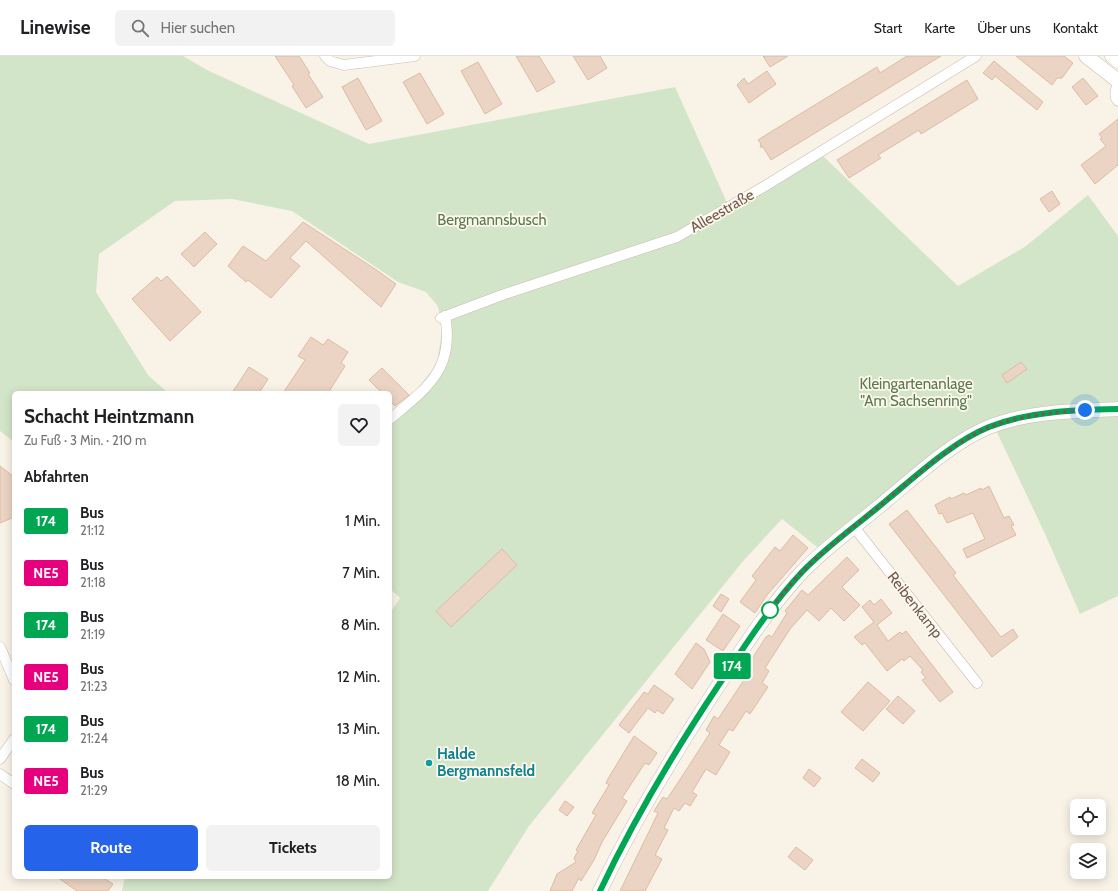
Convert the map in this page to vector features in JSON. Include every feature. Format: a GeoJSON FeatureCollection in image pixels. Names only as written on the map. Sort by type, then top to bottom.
{"type":"FeatureCollection","features":[{"type":"Feature","properties":{"kind":"street"},"geometry":{"type":"LineString","coordinates":[[325,56],[330,61],[344,65],[415,56]]}},
{"type":"Feature","properties":{"kind":"street","name":"Alleestraße"},"geometry":{"type":"LineString","coordinates":[[392,417],[418,396],[441,368],[447,346],[448,330],[443,317],[510,292],[677,236],[764,186],[976,56]]}},
{"type":"Feature","properties":{"kind":"street"},"geometry":{"type":"LineString","coordinates":[[1086,56],[1118,81]]}},
{"type":"Feature","properties":{"kind":"street"},"geometry":{"type":"LineString","coordinates":[[1112,56],[1118,61]]}},
{"type":"Feature","properties":{"kind":"street"},"geometry":{"type":"LineString","coordinates":[[1118,85],[1116,89],[1116,99],[1118,101]]}},
{"type":"Feature","properties":{"kind":"street"},"geometry":{"type":"LineString","coordinates":[[600,891],[633,824],[692,725],[769,611],[804,570],[933,463],[962,442],[990,427],[1037,414],[1118,409]]}},
{"type":"Feature","properties":{"kind":"street","name":"Reibenkamp"},"geometry":{"type":"LineString","coordinates":[[854,527],[977,683]]}},
{"type":"Feature","properties":{"kind":"street"},"geometry":{"type":"LineString","coordinates":[[0,647],[12,675]]}},
{"type":"Feature","properties":{"kind":"street"},"geometry":{"type":"LineString","coordinates":[[0,759],[12,742]]}},
{"type":"Feature","properties":{"kind":"street"},"geometry":{"type":"LineString","coordinates":[[0,774],[12,783]]}},
{"type":"Feature","properties":{"kind":"green space"},"geometry":{"type":"Polygon","coordinates":[[[0,56],[183,56],[207,70],[369,144],[675,87],[729,207],[822,155],[958,286],[1026,246],[1088,195],[1118,236],[1118,596],[1080,614],[1046,536],[993,424],[1000,416],[990,419],[990,425],[822,551],[782,519],[744,560],[529,826],[488,891],[122,891],[125,879],[392,879],[392,610],[400,598],[392,591],[392,412],[410,398],[437,364],[442,331],[440,314],[437,305],[426,292],[398,282],[292,211],[232,199],[175,201],[99,254],[96,292],[148,375],[166,391],[12,391],[12,440],[0,431],[0,56]]]}},
{"type":"Feature","properties":{"kind":"building"},"geometry":{"type":"Polygon","coordinates":[[[275,56],[299,56],[310,73],[308,74],[323,97],[306,108],[292,86],[294,85],[275,56]]]}},
{"type":"Feature","properties":{"kind":"building"},"geometry":{"type":"Polygon","coordinates":[[[516,56],[539,56],[555,82],[537,92],[516,56]]]}},
{"type":"Feature","properties":{"kind":"building"},"geometry":{"type":"Polygon","coordinates":[[[573,56],[600,56],[607,68],[588,80],[573,56]]]}},
{"type":"Feature","properties":{"kind":"building"},"geometry":{"type":"Polygon","coordinates":[[[763,56],[788,56],[770,67],[763,56]]]}},
{"type":"Feature","properties":{"kind":"building"},"geometry":{"type":"Polygon","coordinates":[[[907,56],[941,56],[771,160],[763,147],[760,147],[761,144],[758,140],[769,133],[877,67],[880,73],[907,56]]]}},
{"type":"Feature","properties":{"kind":"building"},"geometry":{"type":"Polygon","coordinates":[[[1016,56],[1064,56],[1073,63],[1062,78],[1057,78],[1052,85],[1016,56]]]}},
{"type":"Feature","properties":{"kind":"building"},"geometry":{"type":"Polygon","coordinates":[[[994,61],[1043,102],[1037,110],[995,76],[992,80],[983,73],[994,61]]]}},
{"type":"Feature","properties":{"kind":"building"},"geometry":{"type":"Polygon","coordinates":[[[478,62],[502,104],[485,114],[461,71],[478,62]]]}},
{"type":"Feature","properties":{"kind":"building"},"geometry":{"type":"Polygon","coordinates":[[[767,71],[776,84],[749,103],[737,85],[744,78],[748,84],[767,71]]]}},
{"type":"Feature","properties":{"kind":"building"},"geometry":{"type":"Polygon","coordinates":[[[420,73],[444,114],[427,124],[403,82],[420,73]]]}},
{"type":"Feature","properties":{"kind":"building"},"geometry":{"type":"Polygon","coordinates":[[[358,78],[382,121],[366,130],[342,87],[358,78]]]}},
{"type":"Feature","properties":{"kind":"building"},"geometry":{"type":"Polygon","coordinates":[[[1083,78],[1098,96],[1086,105],[1072,87],[1083,78]]]}},
{"type":"Feature","properties":{"kind":"building"},"geometry":{"type":"Polygon","coordinates":[[[967,80],[978,99],[921,134],[919,130],[878,155],[881,158],[849,178],[837,160],[967,80]]]}},
{"type":"Feature","properties":{"kind":"building"},"geometry":{"type":"Polygon","coordinates":[[[1118,119],[1118,165],[1095,184],[1081,165],[1106,146],[1100,139],[1102,138],[1099,134],[1118,119]]]}},
{"type":"Feature","properties":{"kind":"building"},"geometry":{"type":"Polygon","coordinates":[[[1052,191],[1060,204],[1049,212],[1040,199],[1052,191]]]}},
{"type":"Feature","properties":{"kind":"building"},"geometry":{"type":"Polygon","coordinates":[[[303,222],[396,284],[381,307],[306,241],[290,258],[300,266],[271,298],[248,280],[246,282],[228,266],[243,246],[266,261],[303,222]]]}},
{"type":"Feature","properties":{"kind":"building"},"geometry":{"type":"Polygon","coordinates":[[[205,232],[217,244],[194,267],[181,254],[205,232]]]}},
{"type":"Feature","properties":{"kind":"building"},"geometry":{"type":"Polygon","coordinates":[[[167,276],[201,312],[170,341],[132,299],[157,277],[161,281],[167,276]]]}},
{"type":"Feature","properties":{"kind":"building"},"geometry":{"type":"Polygon","coordinates":[[[311,337],[323,345],[328,339],[348,352],[341,363],[345,366],[329,391],[284,391],[305,360],[298,356],[311,337]]]}},
{"type":"Feature","properties":{"kind":"building"},"geometry":{"type":"Polygon","coordinates":[[[1021,362],[1027,369],[1007,383],[1002,375],[1021,362]]]}},
{"type":"Feature","properties":{"kind":"building"},"geometry":{"type":"Polygon","coordinates":[[[249,367],[268,379],[260,391],[233,391],[249,367]]]}},
{"type":"Feature","properties":{"kind":"building"},"geometry":{"type":"Polygon","coordinates":[[[382,368],[409,395],[395,406],[392,403],[392,391],[380,391],[369,380],[382,368]]]}},
{"type":"Feature","properties":{"kind":"building"},"geometry":{"type":"Polygon","coordinates":[[[0,466],[12,475],[12,518],[0,523],[0,466]]]}},
{"type":"Feature","properties":{"kind":"building"},"geometry":{"type":"Polygon","coordinates":[[[989,486],[1004,518],[1009,516],[1014,525],[1011,526],[1016,535],[967,558],[963,549],[985,539],[973,513],[947,523],[942,513],[939,514],[935,505],[950,497],[951,499],[964,493],[966,495],[989,486]]]}},
{"type":"Feature","properties":{"kind":"building"},"geometry":{"type":"Polygon","coordinates":[[[907,510],[956,573],[953,575],[1001,637],[1013,629],[1018,637],[992,657],[889,524],[907,510]]]}},
{"type":"Feature","properties":{"kind":"building"},"geometry":{"type":"Polygon","coordinates":[[[793,535],[808,548],[767,595],[755,613],[740,602],[756,580],[752,576],[775,547],[780,551],[793,535]]]}},
{"type":"Feature","properties":{"kind":"building"},"geometry":{"type":"Polygon","coordinates":[[[502,549],[517,565],[451,627],[436,611],[502,549]]]}},
{"type":"Feature","properties":{"kind":"building"},"geometry":{"type":"Polygon","coordinates":[[[847,557],[859,570],[842,587],[860,605],[844,621],[831,608],[819,621],[807,610],[790,629],[765,668],[769,671],[762,683],[768,687],[750,714],[746,711],[733,731],[729,729],[719,745],[730,752],[716,775],[706,769],[692,792],[697,795],[690,806],[685,803],[679,811],[674,808],[664,828],[668,830],[655,855],[662,859],[645,891],[620,891],[658,813],[654,811],[663,797],[667,799],[710,733],[706,730],[714,716],[718,719],[748,674],[744,671],[766,637],[769,635],[772,637],[787,613],[785,611],[802,590],[808,595],[847,557]]]}},
{"type":"Feature","properties":{"kind":"building"},"geometry":{"type":"Polygon","coordinates":[[[721,594],[729,599],[721,612],[713,606],[721,594]]]}},
{"type":"Feature","properties":{"kind":"building"},"geometry":{"type":"Polygon","coordinates":[[[881,599],[892,613],[877,625],[888,641],[900,632],[902,634],[906,631],[953,692],[940,702],[922,680],[926,678],[921,672],[923,670],[910,656],[904,661],[902,659],[887,671],[865,643],[862,645],[854,637],[874,622],[862,607],[870,600],[874,605],[881,599]]]}},
{"type":"Feature","properties":{"kind":"building"},"geometry":{"type":"Polygon","coordinates":[[[723,614],[740,626],[723,651],[706,640],[723,614]]]}},
{"type":"Feature","properties":{"kind":"building"},"geometry":{"type":"Polygon","coordinates":[[[696,643],[704,649],[710,662],[692,689],[675,674],[696,643]]]}},
{"type":"Feature","properties":{"kind":"building"},"geometry":{"type":"Polygon","coordinates":[[[868,682],[890,701],[863,731],[841,712],[868,682]]]}},
{"type":"Feature","properties":{"kind":"building"},"geometry":{"type":"Polygon","coordinates":[[[654,685],[674,699],[663,714],[657,710],[655,713],[648,708],[629,733],[619,725],[644,692],[648,694],[654,685]]]}},
{"type":"Feature","properties":{"kind":"building"},"geometry":{"type":"Polygon","coordinates":[[[898,696],[915,711],[903,724],[886,709],[898,696]]]}},
{"type":"Feature","properties":{"kind":"building"},"geometry":{"type":"Polygon","coordinates":[[[634,736],[657,753],[649,765],[645,763],[622,798],[627,801],[602,842],[594,860],[581,881],[579,878],[572,891],[550,891],[557,874],[576,862],[574,858],[578,851],[576,850],[596,815],[592,813],[609,785],[606,783],[609,777],[634,736]]]}},
{"type":"Feature","properties":{"kind":"building"},"geometry":{"type":"Polygon","coordinates":[[[862,759],[880,773],[873,782],[855,768],[862,759]]]}},
{"type":"Feature","properties":{"kind":"building"},"geometry":{"type":"Polygon","coordinates":[[[809,769],[821,778],[814,787],[803,778],[809,769]]]}},
{"type":"Feature","properties":{"kind":"building"},"geometry":{"type":"Polygon","coordinates":[[[565,801],[574,807],[567,816],[559,810],[565,801]]]}},
{"type":"Feature","properties":{"kind":"building"},"geometry":{"type":"Polygon","coordinates":[[[796,847],[813,860],[805,870],[788,857],[796,847]]]}},
{"type":"Feature","properties":{"kind":"building"},"geometry":{"type":"Polygon","coordinates":[[[60,879],[105,879],[113,884],[108,891],[77,891],[60,879]]]}},
{"type":"Feature","properties":{"kind":"bus line","name":"174"},"geometry":{"type":"LineString","coordinates":[[600,891],[633,824],[688,731],[769,611],[804,570],[908,482],[962,442],[981,431],[1007,421],[1037,414],[1118,409]]}},
{"type":"Feature","properties":{"kind":"place","name":"Halde Bergmannsfeld"},"geometry":{"type":"Point","coordinates":[429,763]}},
{"type":"Feature","properties":{"kind":"route"},"geometry":{"type":"LineString","coordinates":[[770,610],[769,611],[804,570],[908,482],[962,442],[990,427],[1016,419],[1037,414],[1085,410]]}},
{"type":"Feature","properties":{"kind":"park label","name":"Bergmannsbusch"},"geometry":{"type":"Point","coordinates":[492,220]}},
{"type":"Feature","properties":{"kind":"park label","name":"Kleingartenanlage \"Am Sachsenring\""},"geometry":{"type":"Point","coordinates":[916,392]}}]}
